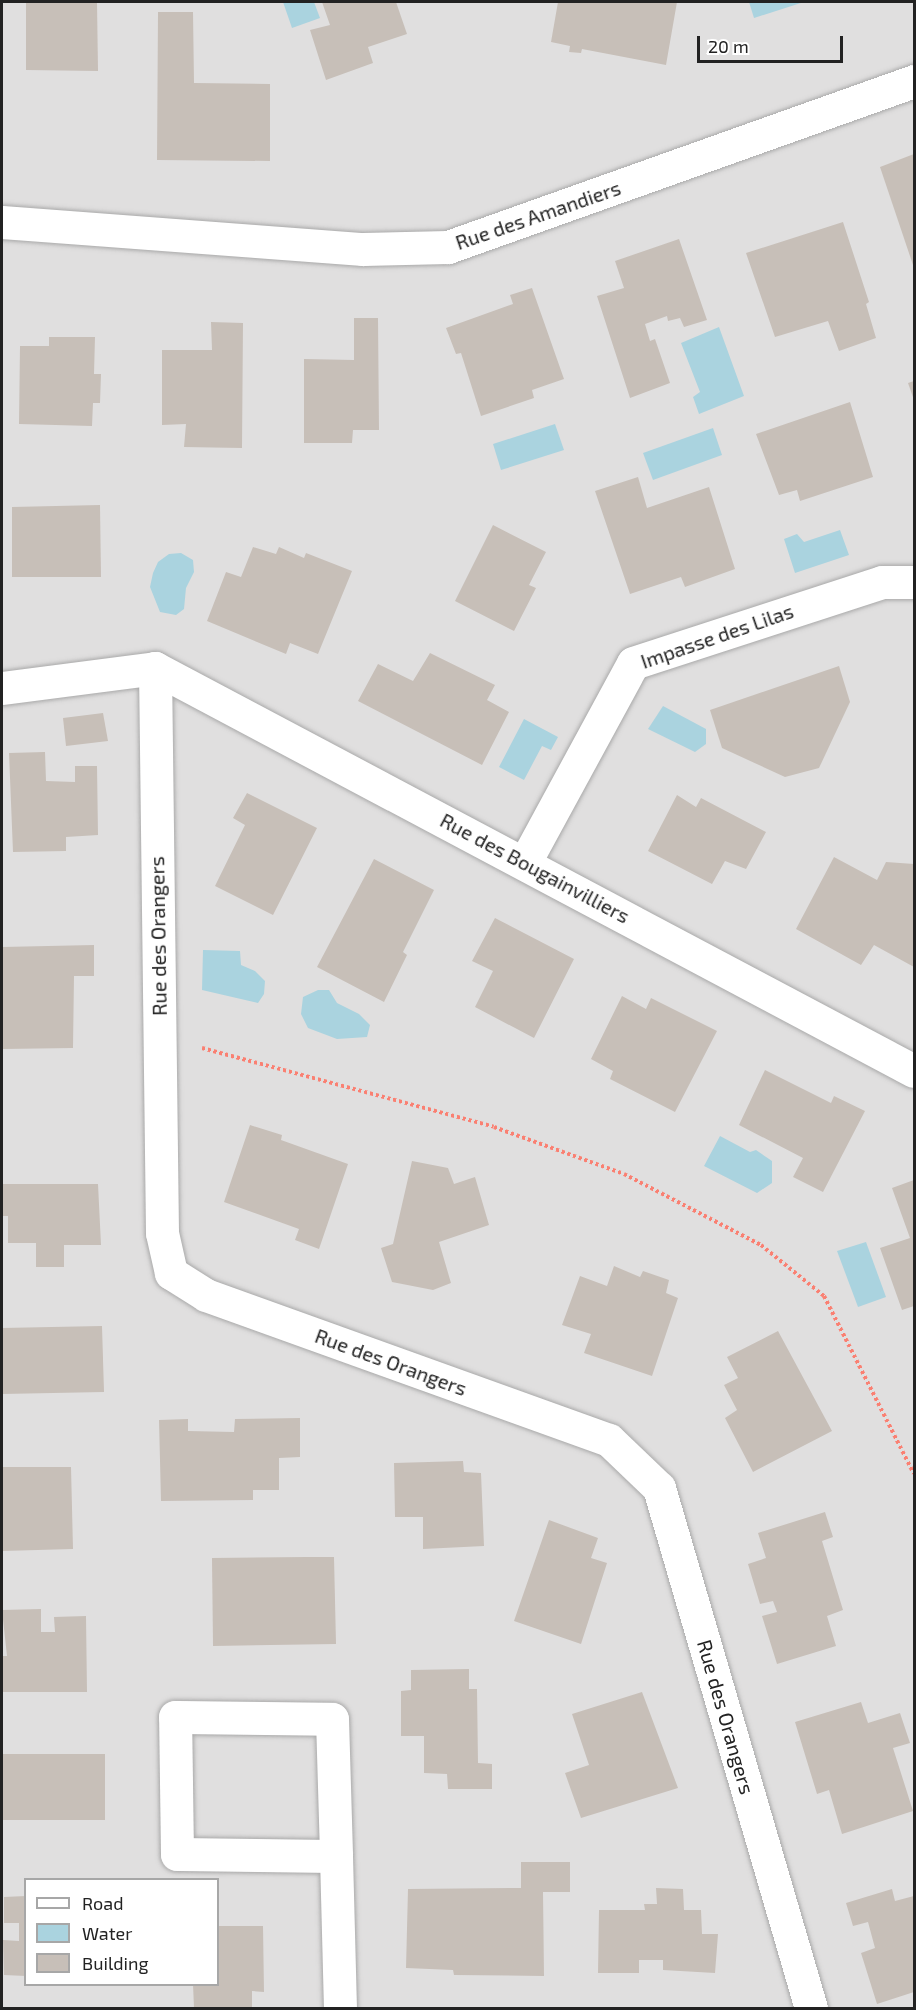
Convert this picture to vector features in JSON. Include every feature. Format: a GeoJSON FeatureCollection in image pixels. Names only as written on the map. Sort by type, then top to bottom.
{"type":"FeatureCollection","features":[{"type":"Feature","properties":{"kind":"street","name":"Rue des Amandiers"},"geometry":{"type":"LineString","coordinates":[[2,222],[363,249],[448,247],[915,81]]}},
{"type":"Feature","properties":{"kind":"street","name":"Impasse des Lilas"},"geometry":{"type":"LineString","coordinates":[[525,862],[633,663],[882,582],[915,582]]}},
{"type":"Feature","properties":{"kind":"street","name":"Rue des Bougainvilliers"},"geometry":{"type":"LineString","coordinates":[[155,668],[525,862],[915,1071]]}},
{"type":"Feature","properties":{"kind":"street"},"geometry":{"type":"LineString","coordinates":[[2,688],[155,668]]}},
{"type":"Feature","properties":{"kind":"street","name":"Rue des Orangers"},"geometry":{"type":"LineString","coordinates":[[155,668],[162,1233],[171,1273],[206,1295],[609,1440],[659,1488],[811,2008]]}},
{"type":"Feature","properties":{"kind":"street"},"geometry":{"type":"LineString","coordinates":[[336,1856],[177,1854],[175,1717],[332,1719],[336,1856],[340,2008]]}},
{"type":"Feature","properties":{"kind":"path"},"geometry":{"type":"LineString","coordinates":[[160,1037],[340,1082],[494,1127],[624,1174],[761,1245],[824,1296],[915,1474]]}},
{"type":"Feature","properties":{"kind":"shaded area"},"geometry":{"type":"Polygon","coordinates":[[[2,2],[914,2],[914,2008],[2,2008],[2,2]]]}},
{"type":"Feature","properties":{"kind":"water"},"geometry":{"type":"Polygon","coordinates":[[[283,2],[314,2],[320,18],[292,28],[283,2]]]}},
{"type":"Feature","properties":{"kind":"water"},"geometry":{"type":"Polygon","coordinates":[[[749,2],[804,2],[754,18],[749,2]]]}},
{"type":"Feature","properties":{"kind":"water"},"geometry":{"type":"Polygon","coordinates":[[[719,327],[744,396],[699,414],[693,397],[700,392],[681,343],[719,327]]]}},
{"type":"Feature","properties":{"kind":"water"},"geometry":{"type":"Polygon","coordinates":[[[555,424],[564,450],[501,470],[493,444],[555,424]]]}},
{"type":"Feature","properties":{"kind":"water"},"geometry":{"type":"Polygon","coordinates":[[[713,428],[722,455],[653,480],[643,453],[713,428]]]}},
{"type":"Feature","properties":{"kind":"water"},"geometry":{"type":"Polygon","coordinates":[[[840,530],[849,555],[795,573],[784,539],[797,534],[804,542],[840,530]]]}},
{"type":"Feature","properties":{"kind":"water"},"geometry":{"type":"Polygon","coordinates":[[[181,553],[193,560],[194,572],[186,588],[184,609],[176,615],[160,612],[150,587],[153,573],[158,562],[169,554],[181,553]]]}},
{"type":"Feature","properties":{"kind":"water"},"geometry":{"type":"Polygon","coordinates":[[[663,706],[706,729],[706,744],[695,752],[648,729],[663,706]]]}},
{"type":"Feature","properties":{"kind":"water"},"geometry":{"type":"Polygon","coordinates":[[[524,719],[558,737],[551,750],[542,746],[524,780],[499,767],[524,719]]]}},
{"type":"Feature","properties":{"kind":"water"},"geometry":{"type":"Polygon","coordinates":[[[203,950],[240,951],[241,965],[255,971],[265,981],[264,994],[258,1003],[202,990],[203,950]]]}},
{"type":"Feature","properties":{"kind":"water"},"geometry":{"type":"Polygon","coordinates":[[[318,990],[329,990],[337,1003],[359,1014],[370,1025],[367,1037],[337,1039],[308,1028],[301,1014],[303,997],[318,990]]]}},
{"type":"Feature","properties":{"kind":"water"},"geometry":{"type":"Polygon","coordinates":[[[720,1136],[750,1152],[756,1150],[772,1161],[772,1183],[757,1193],[704,1166],[720,1136]]]}},
{"type":"Feature","properties":{"kind":"water"},"geometry":{"type":"Polygon","coordinates":[[[866,1242],[886,1297],[858,1307],[837,1251],[866,1242]]]}},
{"type":"Feature","properties":{"kind":"building"},"geometry":{"type":"Polygon","coordinates":[[[26,2],[97,2],[98,71],[26,70],[26,2]]]}},
{"type":"Feature","properties":{"kind":"building"},"geometry":{"type":"Polygon","coordinates":[[[322,2],[396,2],[407,34],[368,47],[373,63],[326,80],[310,30],[330,25],[322,2]]]}},
{"type":"Feature","properties":{"kind":"building"},"geometry":{"type":"Polygon","coordinates":[[[558,2],[677,2],[666,65],[582,49],[581,53],[569,52],[570,46],[551,42],[558,2]]]}},
{"type":"Feature","properties":{"kind":"building"},"geometry":{"type":"Polygon","coordinates":[[[158,12],[193,12],[194,83],[270,84],[270,161],[157,160],[158,12]]]}},
{"type":"Feature","properties":{"kind":"building"},"geometry":{"type":"Polygon","coordinates":[[[914,154],[914,268],[880,167],[914,154]]]}},
{"type":"Feature","properties":{"kind":"building"},"geometry":{"type":"Polygon","coordinates":[[[843,222],[869,302],[866,304],[876,338],[839,351],[828,321],[775,337],[746,253],[843,222]]]}},
{"type":"Feature","properties":{"kind":"building"},"geometry":{"type":"Polygon","coordinates":[[[679,239],[707,320],[684,327],[680,318],[668,321],[667,316],[645,324],[650,341],[655,339],[670,383],[630,398],[597,296],[624,288],[615,261],[679,239]]]}},
{"type":"Feature","properties":{"kind":"building"},"geometry":{"type":"Polygon","coordinates":[[[532,288],[564,379],[532,390],[534,398],[481,416],[461,353],[456,354],[446,328],[513,304],[510,295],[532,288]]]}},
{"type":"Feature","properties":{"kind":"building"},"geometry":{"type":"Polygon","coordinates":[[[354,318],[378,318],[379,430],[353,430],[352,443],[304,443],[304,359],[354,360],[354,318]]]}},
{"type":"Feature","properties":{"kind":"building"},"geometry":{"type":"Polygon","coordinates":[[[211,322],[243,323],[242,448],[184,447],[186,424],[162,425],[162,350],[212,350],[211,322]]]}},
{"type":"Feature","properties":{"kind":"building"},"geometry":{"type":"Polygon","coordinates":[[[49,337],[95,337],[94,374],[101,374],[100,403],[93,403],[92,426],[19,424],[20,346],[49,346],[49,337]]]}},
{"type":"Feature","properties":{"kind":"building"},"geometry":{"type":"Polygon","coordinates":[[[914,381],[914,400],[908,383],[914,381]]]}},
{"type":"Feature","properties":{"kind":"building"},"geometry":{"type":"Polygon","coordinates":[[[850,402],[873,477],[800,501],[797,490],[779,495],[756,434],[850,402]]]}},
{"type":"Feature","properties":{"kind":"building"},"geometry":{"type":"Polygon","coordinates":[[[638,477],[647,508],[709,487],[735,569],[685,587],[681,577],[630,594],[595,491],[638,477]]]}},
{"type":"Feature","properties":{"kind":"building"},"geometry":{"type":"Polygon","coordinates":[[[100,505],[101,577],[12,577],[12,507],[100,505]]]}},
{"type":"Feature","properties":{"kind":"building"},"geometry":{"type":"Polygon","coordinates":[[[493,525],[546,552],[529,585],[536,588],[514,631],[455,601],[493,525]]]}},
{"type":"Feature","properties":{"kind":"building"},"geometry":{"type":"Polygon","coordinates":[[[253,547],[276,554],[279,547],[304,558],[306,553],[352,571],[318,654],[290,643],[286,654],[207,621],[226,572],[241,577],[253,547]]]}},
{"type":"Feature","properties":{"kind":"building"},"geometry":{"type":"Polygon","coordinates":[[[430,653],[495,685],[487,700],[509,712],[482,765],[358,701],[378,664],[413,681],[430,653]]]}},
{"type":"Feature","properties":{"kind":"building"},"geometry":{"type":"Polygon","coordinates":[[[839,666],[850,702],[819,768],[785,777],[722,748],[710,710],[839,666]]]}},
{"type":"Feature","properties":{"kind":"building"},"geometry":{"type":"Polygon","coordinates":[[[103,713],[108,741],[66,746],[63,718],[103,713]]]}},
{"type":"Feature","properties":{"kind":"building"},"geometry":{"type":"Polygon","coordinates":[[[45,752],[46,781],[75,782],[75,766],[97,766],[98,835],[66,837],[66,851],[13,852],[9,753],[45,752]]]}},
{"type":"Feature","properties":{"kind":"building"},"geometry":{"type":"Polygon","coordinates":[[[247,793],[317,828],[273,915],[215,886],[245,825],[233,818],[247,793]]]}},
{"type":"Feature","properties":{"kind":"building"},"geometry":{"type":"Polygon","coordinates":[[[677,795],[696,807],[701,798],[766,832],[746,869],[725,861],[712,884],[648,851],[677,795]]]}},
{"type":"Feature","properties":{"kind":"building"},"geometry":{"type":"Polygon","coordinates":[[[834,857],[877,880],[886,862],[914,864],[914,967],[874,945],[861,965],[796,929],[834,857]]]}},
{"type":"Feature","properties":{"kind":"building"},"geometry":{"type":"Polygon","coordinates":[[[374,859],[434,890],[403,952],[407,955],[384,1002],[317,967],[374,859]]]}},
{"type":"Feature","properties":{"kind":"building"},"geometry":{"type":"Polygon","coordinates":[[[495,918],[574,959],[534,1038],[475,1007],[493,971],[472,961],[495,918]]]}},
{"type":"Feature","properties":{"kind":"building"},"geometry":{"type":"Polygon","coordinates":[[[94,945],[94,976],[74,976],[73,1048],[3,1049],[2,947],[94,945]]]}},
{"type":"Feature","properties":{"kind":"building"},"geometry":{"type":"Polygon","coordinates":[[[622,996],[646,1009],[651,998],[717,1031],[675,1112],[610,1079],[613,1071],[591,1059],[622,996]]]}},
{"type":"Feature","properties":{"kind":"building"},"geometry":{"type":"Polygon","coordinates":[[[765,1070],[831,1103],[834,1096],[865,1111],[823,1192],[793,1177],[803,1158],[739,1125],[765,1070]]]}},
{"type":"Feature","properties":{"kind":"building"},"geometry":{"type":"Polygon","coordinates":[[[250,1125],[282,1135],[281,1140],[348,1164],[319,1249],[295,1240],[299,1229],[224,1202],[250,1125]]]}},
{"type":"Feature","properties":{"kind":"building"},"geometry":{"type":"Polygon","coordinates":[[[412,1161],[448,1168],[454,1184],[475,1177],[489,1225],[439,1242],[451,1283],[433,1290],[392,1282],[381,1248],[393,1244],[412,1161]]]}},
{"type":"Feature","properties":{"kind":"building"},"geometry":{"type":"Polygon","coordinates":[[[914,1180],[914,1306],[902,1310],[880,1248],[910,1238],[892,1188],[914,1180]]]}},
{"type":"Feature","properties":{"kind":"building"},"geometry":{"type":"Polygon","coordinates":[[[2,1184],[98,1184],[101,1245],[64,1245],[64,1267],[36,1267],[36,1243],[8,1243],[8,1216],[2,1216],[2,1184]]]}},
{"type":"Feature","properties":{"kind":"building"},"geometry":{"type":"Polygon","coordinates":[[[614,1266],[640,1277],[643,1271],[669,1280],[666,1293],[678,1298],[652,1376],[584,1353],[591,1334],[562,1325],[580,1276],[607,1286],[614,1266]]]}},
{"type":"Feature","properties":{"kind":"building"},"geometry":{"type":"Polygon","coordinates":[[[102,1326],[104,1392],[2,1394],[2,1328],[102,1326]]]}},
{"type":"Feature","properties":{"kind":"building"},"geometry":{"type":"Polygon","coordinates":[[[778,1331],[832,1431],[753,1472],[725,1418],[737,1410],[724,1385],[738,1378],[727,1357],[778,1331]]]}},
{"type":"Feature","properties":{"kind":"building"},"geometry":{"type":"Polygon","coordinates":[[[300,1418],[300,1457],[279,1458],[279,1490],[253,1490],[253,1500],[161,1501],[159,1420],[188,1419],[188,1431],[234,1432],[235,1419],[300,1418]]]}},
{"type":"Feature","properties":{"kind":"building"},"geometry":{"type":"Polygon","coordinates":[[[463,1461],[464,1472],[481,1473],[484,1546],[423,1549],[423,1517],[395,1517],[394,1463],[463,1461]]]}},
{"type":"Feature","properties":{"kind":"building"},"geometry":{"type":"Polygon","coordinates":[[[2,1467],[71,1467],[73,1549],[2,1551],[2,1467]]]}},
{"type":"Feature","properties":{"kind":"building"},"geometry":{"type":"Polygon","coordinates":[[[825,1512],[833,1537],[822,1541],[843,1610],[827,1616],[836,1646],[777,1664],[762,1616],[777,1612],[773,1601],[760,1604],[748,1564],[766,1558],[758,1533],[825,1512]]]}},
{"type":"Feature","properties":{"kind":"building"},"geometry":{"type":"Polygon","coordinates":[[[549,1520],[598,1538],[591,1558],[607,1563],[581,1644],[514,1621],[549,1520]]]}},
{"type":"Feature","properties":{"kind":"building"},"geometry":{"type":"Polygon","coordinates":[[[334,1557],[336,1644],[213,1646],[212,1558],[334,1557]]]}},
{"type":"Feature","properties":{"kind":"building"},"geometry":{"type":"Polygon","coordinates":[[[41,1609],[41,1632],[55,1632],[54,1617],[86,1616],[87,1692],[2,1692],[2,1656],[7,1656],[2,1610],[41,1609]]]}},
{"type":"Feature","properties":{"kind":"building"},"geometry":{"type":"Polygon","coordinates":[[[469,1669],[469,1689],[477,1689],[478,1763],[492,1764],[492,1789],[448,1789],[447,1774],[424,1773],[424,1736],[401,1736],[401,1691],[411,1690],[411,1670],[469,1669]]]}},
{"type":"Feature","properties":{"kind":"building"},"geometry":{"type":"Polygon","coordinates":[[[642,1692],[678,1788],[581,1818],[565,1773],[589,1765],[572,1714],[642,1692]]]}},
{"type":"Feature","properties":{"kind":"building"},"geometry":{"type":"Polygon","coordinates":[[[861,1702],[868,1723],[900,1713],[910,1743],[893,1748],[913,1811],[842,1834],[829,1790],[817,1794],[795,1722],[861,1702]]]}},
{"type":"Feature","properties":{"kind":"building"},"geometry":{"type":"Polygon","coordinates":[[[2,1754],[105,1754],[105,1820],[2,1820],[2,1754]]]}},
{"type":"Feature","properties":{"kind":"building"},"geometry":{"type":"Polygon","coordinates":[[[521,1862],[570,1862],[570,1892],[543,1892],[544,1976],[454,1975],[453,1970],[406,1968],[408,1889],[521,1888],[521,1862]]]}},
{"type":"Feature","properties":{"kind":"building"},"geometry":{"type":"Polygon","coordinates":[[[656,1888],[683,1889],[684,1910],[701,1910],[702,1934],[718,1934],[715,1973],[663,1970],[663,1960],[639,1960],[639,1973],[598,1973],[599,1910],[645,1910],[644,1904],[657,1904],[656,1888]]]}},
{"type":"Feature","properties":{"kind":"building"},"geometry":{"type":"Polygon","coordinates":[[[892,1889],[895,1901],[914,1896],[914,1992],[877,2004],[861,1953],[875,1948],[868,1922],[853,1926],[846,1903],[892,1889]]]}},
{"type":"Feature","properties":{"kind":"building"},"geometry":{"type":"Polygon","coordinates":[[[24,1896],[24,1976],[4,1975],[3,1940],[19,1941],[19,1923],[4,1923],[4,1897],[24,1896]]]}},
{"type":"Feature","properties":{"kind":"building"},"geometry":{"type":"Polygon","coordinates":[[[219,1926],[263,1926],[264,1992],[252,1991],[252,2008],[194,2008],[193,1986],[219,1986],[219,1926]]]}}]}
